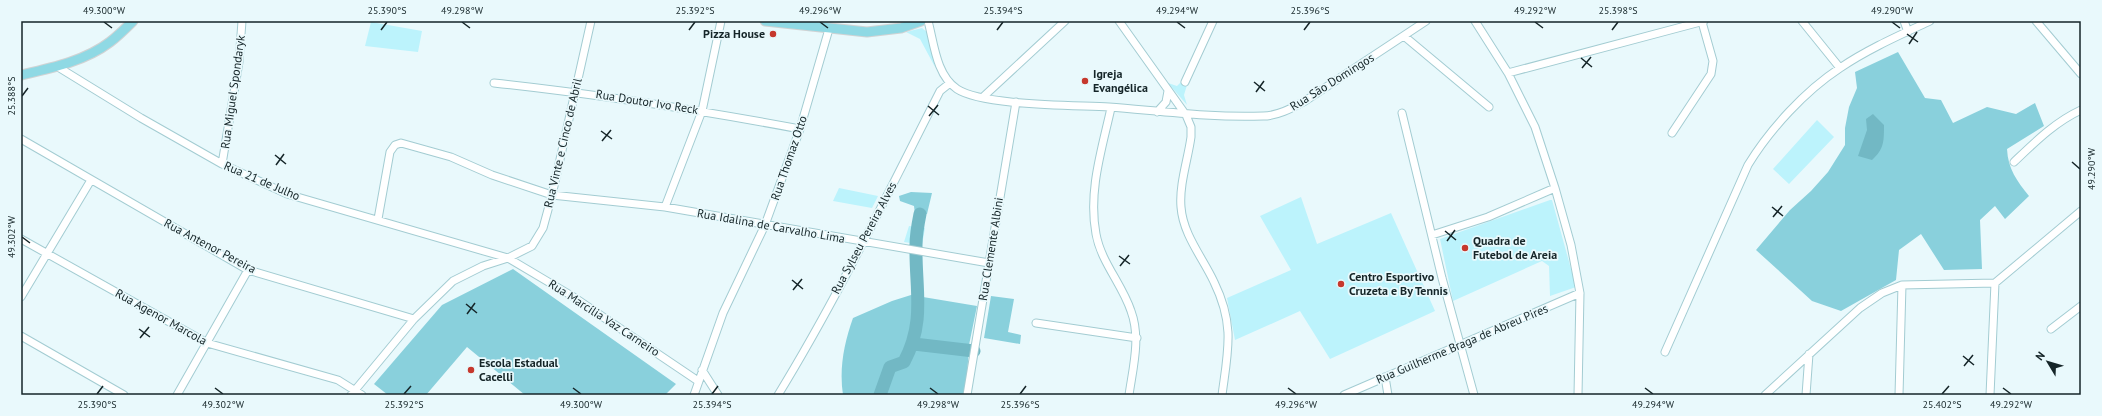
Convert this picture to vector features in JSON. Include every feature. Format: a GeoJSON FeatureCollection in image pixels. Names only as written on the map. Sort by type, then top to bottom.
{"type":"FeatureCollection","features":[{"type":"Feature","properties":{"kind":"main road"},"geometry":{"type":"LineString","coordinates":[[21,75],[58,67],[91,54],[110,42],[133,21]]}},
{"type":"Feature","properties":{"kind":"main road"},"geometry":{"type":"LineString","coordinates":[[765,21],[867,32],[887,31],[921,21]]}},
{"type":"Feature","properties":{"kind":"street","name":"Rua Miguel Spondaryk"},"geometry":{"type":"LineString","coordinates":[[222,164],[240,62],[242,21]]}},
{"type":"Feature","properties":{"kind":"street","name":"Rua Vinte e Cinco de Abril"},"geometry":{"type":"LineString","coordinates":[[508,258],[532,246],[543,228],[552,195],[591,21]]}},
{"type":"Feature","properties":{"kind":"street"},"geometry":{"type":"LineString","coordinates":[[665,207],[702,110],[722,21]]}},
{"type":"Feature","properties":{"kind":"street"},"geometry":{"type":"LineString","coordinates":[[928,21],[942,72],[950,83]]}},
{"type":"Feature","properties":{"kind":"street"},"geometry":{"type":"LineString","coordinates":[[983,97],[1065,21]]}},
{"type":"Feature","properties":{"kind":"street"},"geometry":{"type":"LineString","coordinates":[[1118,21],[1186,114],[1191,127],[1191,137],[1181,206],[1183,221],[1201,260],[1214,281],[1226,314],[1230,337],[1222,395]]}},
{"type":"Feature","properties":{"kind":"street"},"geometry":{"type":"LineString","coordinates":[[1185,82],[1213,21]]}},
{"type":"Feature","properties":{"kind":"street","name":"Rua São Domingos"},"geometry":{"type":"LineString","coordinates":[[950,83],[957,89],[983,97],[1016,102],[1186,114],[1264,116],[1285,112],[1305,101],[1426,21]]}},
{"type":"Feature","properties":{"kind":"street"},"geometry":{"type":"LineString","coordinates":[[1475,21],[1508,73],[1535,127],[1555,188],[1571,245],[1580,293],[1578,395]]}},
{"type":"Feature","properties":{"kind":"street"},"geometry":{"type":"LineString","coordinates":[[1508,73],[1703,21],[1713,61],[1711,74],[1672,133]]}},
{"type":"Feature","properties":{"kind":"street"},"geometry":{"type":"LineString","coordinates":[[1802,21],[1840,68]]}},
{"type":"Feature","properties":{"kind":"street"},"geometry":{"type":"LineString","coordinates":[[1904,21],[1908,32]]}},
{"type":"Feature","properties":{"kind":"street"},"geometry":{"type":"LineString","coordinates":[[1665,352],[1738,186],[1756,153],[1802,98],[1840,68],[1930,21]]}},
{"type":"Feature","properties":{"kind":"street"},"geometry":{"type":"LineString","coordinates":[[2036,21],[2081,74]]}},
{"type":"Feature","properties":{"kind":"street","name":"Rua Thomaz Otto"},"geometry":{"type":"LineString","coordinates":[[694,395],[698,380],[723,313],[765,225],[800,129],[829,29]]}},
{"type":"Feature","properties":{"kind":"street"},"geometry":{"type":"LineString","coordinates":[[1404,36],[1489,108]]}},
{"type":"Feature","properties":{"kind":"street","name":"Rua 21 de Julho"},"geometry":{"type":"LineString","coordinates":[[58,67],[141,118],[222,164],[287,194],[378,219],[508,258]]}},
{"type":"Feature","properties":{"kind":"street","name":"Rua Doutor Ivo Reck"},"geometry":{"type":"LineString","coordinates":[[494,83],[576,91],[702,110],[800,129]]}},
{"type":"Feature","properties":{"kind":"street","name":"Rua Sylseu Pereira Alves"},"geometry":{"type":"LineString","coordinates":[[778,395],[862,242],[940,91],[950,83]]}},
{"type":"Feature","properties":{"kind":"street"},"geometry":{"type":"LineString","coordinates":[[1157,112],[1166,102],[1168,91]]}},
{"type":"Feature","properties":{"kind":"street","name":"Rua Clemente Albini"},"geometry":{"type":"LineString","coordinates":[[967,395],[1016,102]]}},
{"type":"Feature","properties":{"kind":"street"},"geometry":{"type":"LineString","coordinates":[[1111,108],[1094,187],[1095,232],[1099,248],[1131,311],[1137,338],[1129,395]]}},
{"type":"Feature","properties":{"kind":"street"},"geometry":{"type":"LineString","coordinates":[[2014,162],[2047,132],[2068,116],[2081,110]]}},
{"type":"Feature","properties":{"kind":"street"},"geometry":{"type":"LineString","coordinates":[[1402,113],[1432,236],[1474,395]]}},
{"type":"Feature","properties":{"kind":"street","name":"Rua Antenor Pereira"},"geometry":{"type":"LineString","coordinates":[[21,139],[248,270],[414,319]]}},
{"type":"Feature","properties":{"kind":"street","name":"Rua Idalina de Carvalho Lima"},"geometry":{"type":"LineString","coordinates":[[378,219],[390,152],[395,145],[401,143],[451,157],[492,175],[552,195],[665,207],[989,263]]}},
{"type":"Feature","properties":{"kind":"street"},"geometry":{"type":"LineString","coordinates":[[21,297],[91,180]]}},
{"type":"Feature","properties":{"kind":"street"},"geometry":{"type":"LineString","coordinates":[[1432,236],[1488,217],[1555,188]]}},
{"type":"Feature","properties":{"kind":"street"},"geometry":{"type":"LineString","coordinates":[[1765,395],[1860,308],[1882,293],[1902,285],[1995,283],[2081,212]]}},
{"type":"Feature","properties":{"kind":"street","name":"Rua Agenor Marcola"},"geometry":{"type":"LineString","coordinates":[[21,239],[207,343],[338,380],[352,393],[362,395]]}},
{"type":"Feature","properties":{"kind":"street"},"geometry":{"type":"LineString","coordinates":[[352,393],[414,319],[453,281],[483,266],[508,258]]}},
{"type":"Feature","properties":{"kind":"street","name":"Rua Marcília Vaz Carneiro"},"geometry":{"type":"LineString","coordinates":[[508,258],[572,296],[698,380]]}},
{"type":"Feature","properties":{"kind":"street"},"geometry":{"type":"LineString","coordinates":[[177,395],[248,270]]}},
{"type":"Feature","properties":{"kind":"street"},"geometry":{"type":"LineString","coordinates":[[1990,395],[1995,283]]}},
{"type":"Feature","properties":{"kind":"street"},"geometry":{"type":"LineString","coordinates":[[1898,395],[1902,285]]}},
{"type":"Feature","properties":{"kind":"street","name":"Rua Guilherme Braga de Abreu Pires"},"geometry":{"type":"LineString","coordinates":[[1344,395],[1580,293]]}},
{"type":"Feature","properties":{"kind":"street"},"geometry":{"type":"LineString","coordinates":[[2051,329],[2081,306]]}},
{"type":"Feature","properties":{"kind":"street"},"geometry":{"type":"LineString","coordinates":[[1036,323],[1137,338]]}},
{"type":"Feature","properties":{"kind":"street"},"geometry":{"type":"LineString","coordinates":[[21,336],[124,395]]}},
{"type":"Feature","properties":{"kind":"street"},"geometry":{"type":"LineString","coordinates":[[1806,395],[1809,354]]}},
{"type":"Feature","properties":{"kind":"street"},"geometry":{"type":"LineString","coordinates":[[702,370],[718,395]]}},
{"type":"Feature","properties":{"kind":"street"},"geometry":{"type":"LineString","coordinates":[[1385,377],[1388,395]]}},
{"type":"Feature","properties":{"kind":"shaded area"},"geometry":{"type":"Polygon","coordinates":[[[371,22],[422,31],[418,52],[365,46],[371,22]]]}},
{"type":"Feature","properties":{"kind":"shaded area"},"geometry":{"type":"Polygon","coordinates":[[[922,28],[928,33],[935,67],[920,39],[906,32],[922,28]]]}},
{"type":"Feature","properties":{"kind":"shaded area"},"geometry":{"type":"Polygon","coordinates":[[[1898,52],[1925,98],[1941,100],[1953,123],[1987,107],[2016,114],[2035,103],[2044,126],[2007,149],[2011,169],[2029,196],[2005,219],[1995,206],[1980,220],[1982,269],[1944,270],[1921,234],[1899,250],[1896,280],[1841,311],[1812,301],[1756,250],[1790,210],[1811,191],[1828,172],[1845,145],[1845,128],[1849,107],[1857,88],[1855,72],[1898,52]]]}},
{"type":"Feature","properties":{"kind":"shaded area"},"geometry":{"type":"Polygon","coordinates":[[[1181,82],[1187,85],[1184,95],[1187,105],[1168,83],[1177,86],[1181,82]]]}},
{"type":"Feature","properties":{"kind":"shaded area"},"geometry":{"type":"Polygon","coordinates":[[[1873,114],[1884,125],[1884,131],[1881,149],[1872,160],[1858,156],[1867,130],[1866,119],[1873,114]]]}},
{"type":"Feature","properties":{"kind":"shaded area"},"geometry":{"type":"Polygon","coordinates":[[[1817,120],[1834,137],[1789,184],[1773,169],[1817,120]]]}},
{"type":"Feature","properties":{"kind":"shaded area"},"geometry":{"type":"Polygon","coordinates":[[[839,188],[878,196],[872,208],[833,201],[839,188]]]}},
{"type":"Feature","properties":{"kind":"shaded area"},"geometry":{"type":"Polygon","coordinates":[[[911,192],[932,193],[927,214],[915,214],[914,206],[900,201],[899,196],[911,192]]]}},
{"type":"Feature","properties":{"kind":"shaded area","name":"Centro Esportivo Cruzeta e By Tennis"},"geometry":{"type":"Polygon","coordinates":[[[1301,197],[1317,244],[1391,213],[1435,311],[1330,359],[1300,311],[1235,340],[1227,298],[1291,270],[1260,216],[1301,197]]]}},
{"type":"Feature","properties":{"kind":"shaded area"},"geometry":{"type":"Polygon","coordinates":[[[1552,200],[1576,287],[1550,296],[1549,266],[1542,261],[1453,301],[1440,239],[1552,200]]]}},
{"type":"Feature","properties":{"kind":"shaded area"},"geometry":{"type":"Polygon","coordinates":[[[909,226],[925,228],[922,245],[904,242],[909,226]]]}},
{"type":"Feature","properties":{"kind":"shaded area"},"geometry":{"type":"Polygon","coordinates":[[[513,269],[676,384],[665,395],[525,395],[467,347],[426,395],[388,395],[374,384],[442,305],[513,269]]]}},
{"type":"Feature","properties":{"kind":"shaded area"},"geometry":{"type":"Polygon","coordinates":[[[911,295],[977,306],[969,345],[964,395],[843,395],[843,356],[853,318],[892,301],[911,295]]]}},
{"type":"Feature","properties":{"kind":"shaded area"},"geometry":{"type":"Polygon","coordinates":[[[991,296],[1014,299],[1008,332],[1021,335],[1020,344],[984,338],[991,296]]]}},
{"type":"Feature","properties":{"kind":"waterway"},"geometry":{"type":"LineString","coordinates":[[880,395],[890,367],[904,362],[911,347],[915,332],[918,304],[916,241],[920,214]]}},
{"type":"Feature","properties":{"kind":"waterway"},"geometry":{"type":"LineString","coordinates":[[914,344],[974,351]]}},
{"type":"Feature","properties":{"kind":"place","name":"Pizza House"},"geometry":{"type":"Point","coordinates":[773,34]}},
{"type":"Feature","properties":{"kind":"place","name":"Igreja Evangélica"},"geometry":{"type":"Point","coordinates":[1085,81]}},
{"type":"Feature","properties":{"kind":"place","name":"Quadra de Futebol de Areia"},"geometry":{"type":"Point","coordinates":[1465,248]}},
{"type":"Feature","properties":{"kind":"place","name":"Centro Esportivo Cruzeta e By Tennis"},"geometry":{"type":"Point","coordinates":[1341,284]}},
{"type":"Feature","properties":{"kind":"place","name":"Escola Estadual Cacelli"},"geometry":{"type":"Point","coordinates":[471,370]}}]}
